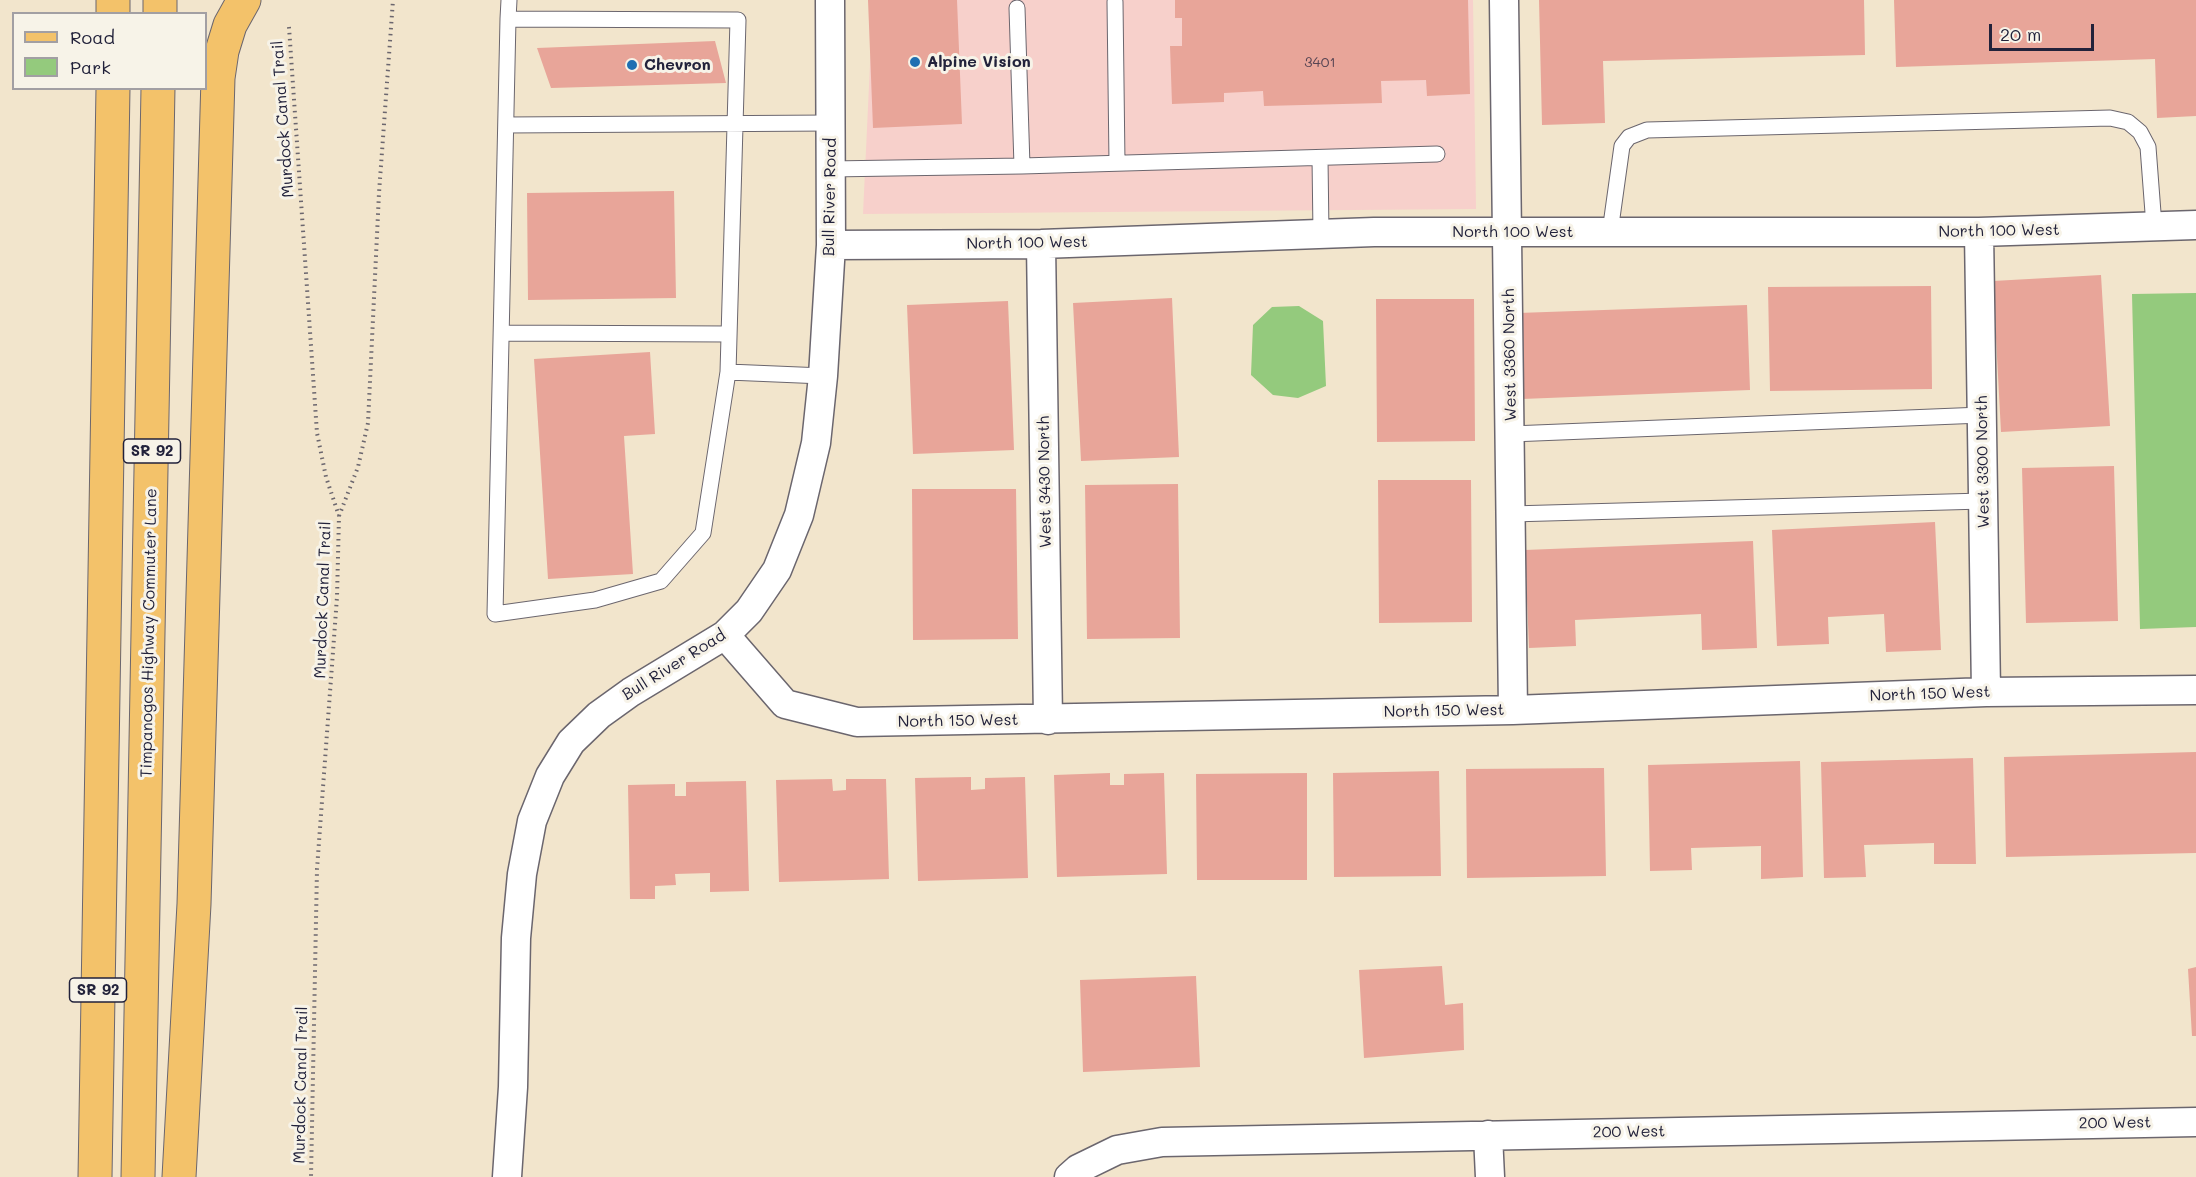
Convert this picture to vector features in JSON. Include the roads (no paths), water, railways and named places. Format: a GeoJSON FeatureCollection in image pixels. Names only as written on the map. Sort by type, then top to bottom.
{"type":"FeatureCollection","features":[{"type":"Feature","properties":{"kind":"main road"},"geometry":{"type":"LineString","coordinates":[[178,1177],[194,904],[218,78],[222,51],[231,25],[244,0]]}},
{"type":"Feature","properties":{"kind":"main road","name":"SR 92"},"geometry":{"type":"LineString","coordinates":[[95,1177],[113,90]]}},
{"type":"Feature","properties":{"kind":"main road","name":"Timpanogos Highway Commuter Lane"},"geometry":{"type":"LineString","coordinates":[[138,1177],[158,90]]}},
{"type":"Feature","properties":{"kind":"street","name":"Bull River Road"},"geometry":{"type":"LineString","coordinates":[[507,1177],[513,1087],[516,938],[522,874],[532,821],[550,776],[571,742],[599,714],[725,635],[749,611],[777,570],[799,515],[816,443],[823,376],[831,246],[830,0]]}},
{"type":"Feature","properties":{"kind":"street","name":"West 3360 North"},"geometry":{"type":"LineString","coordinates":[[1504,0],[1513,710]]}},
{"type":"Feature","properties":{"kind":"street","name":"North 100 West"},"geometry":{"type":"LineString","coordinates":[[831,246],[1041,244],[1321,234],[1979,232],[2196,225]]}},
{"type":"Feature","properties":{"kind":"street","name":"West 3300 North"},"geometry":{"type":"LineString","coordinates":[[1979,232],[1986,692]]}},
{"type":"Feature","properties":{"kind":"street","name":"West 3430 North"},"geometry":{"type":"LineString","coordinates":[[1041,244],[1048,720]]}},
{"type":"Feature","properties":{"kind":"street","name":"North 150 West"},"geometry":{"type":"LineString","coordinates":[[725,635],[785,704],[857,722],[1513,710],[1986,692],[2196,690]]}},
{"type":"Feature","properties":{"kind":"street","name":"200 West"},"geometry":{"type":"LineString","coordinates":[[1070,1177],[1077,1169],[1117,1150],[1162,1142],[2196,1122]]}},
{"type":"Feature","properties":{"kind":"street"},"geometry":{"type":"LineString","coordinates":[[1488,1135],[1490,1177]]}},
{"type":"Feature","properties":{"kind":"lane"},"geometry":{"type":"LineString","coordinates":[[508,19],[738,20],[728,372],[703,533],[661,581],[595,600],[495,614],[502,333],[508,19],[509,0]]}},
{"type":"Feature","properties":{"kind":"lane"},"geometry":{"type":"LineString","coordinates":[[1115,2],[1117,164]]}},
{"type":"Feature","properties":{"kind":"lane"},"geometry":{"type":"LineString","coordinates":[[1017,8],[1022,166]]}},
{"type":"Feature","properties":{"kind":"lane"},"geometry":{"type":"LineString","coordinates":[[1610,232],[1622,146],[1629,137],[1647,130],[2110,118],[2128,122],[2140,132],[2148,147],[2154,226]]}},
{"type":"Feature","properties":{"kind":"lane"},"geometry":{"type":"LineString","coordinates":[[506,125],[831,123]]}},
{"type":"Feature","properties":{"kind":"lane"},"geometry":{"type":"LineString","coordinates":[[830,169],[1117,164],[1437,154]]}},
{"type":"Feature","properties":{"kind":"lane"},"geometry":{"type":"LineString","coordinates":[[1320,158],[1321,234]]}},
{"type":"Feature","properties":{"kind":"lane"},"geometry":{"type":"LineString","coordinates":[[502,333],[729,334]]}},
{"type":"Feature","properties":{"kind":"lane"},"geometry":{"type":"LineString","coordinates":[[728,372],[823,376]]}},
{"type":"Feature","properties":{"kind":"lane"},"geometry":{"type":"LineString","coordinates":[[1510,435],[1982,415]]}},
{"type":"Feature","properties":{"kind":"lane"},"geometry":{"type":"LineString","coordinates":[[1511,514],[1983,501]]}},
{"type":"Feature","properties":{"kind":"place","name":"Alpine Vision"},"geometry":{"type":"Point","coordinates":[915,62]}},
{"type":"Feature","properties":{"kind":"place","name":"Chevron"},"geometry":{"type":"Point","coordinates":[632,65]}}]}
